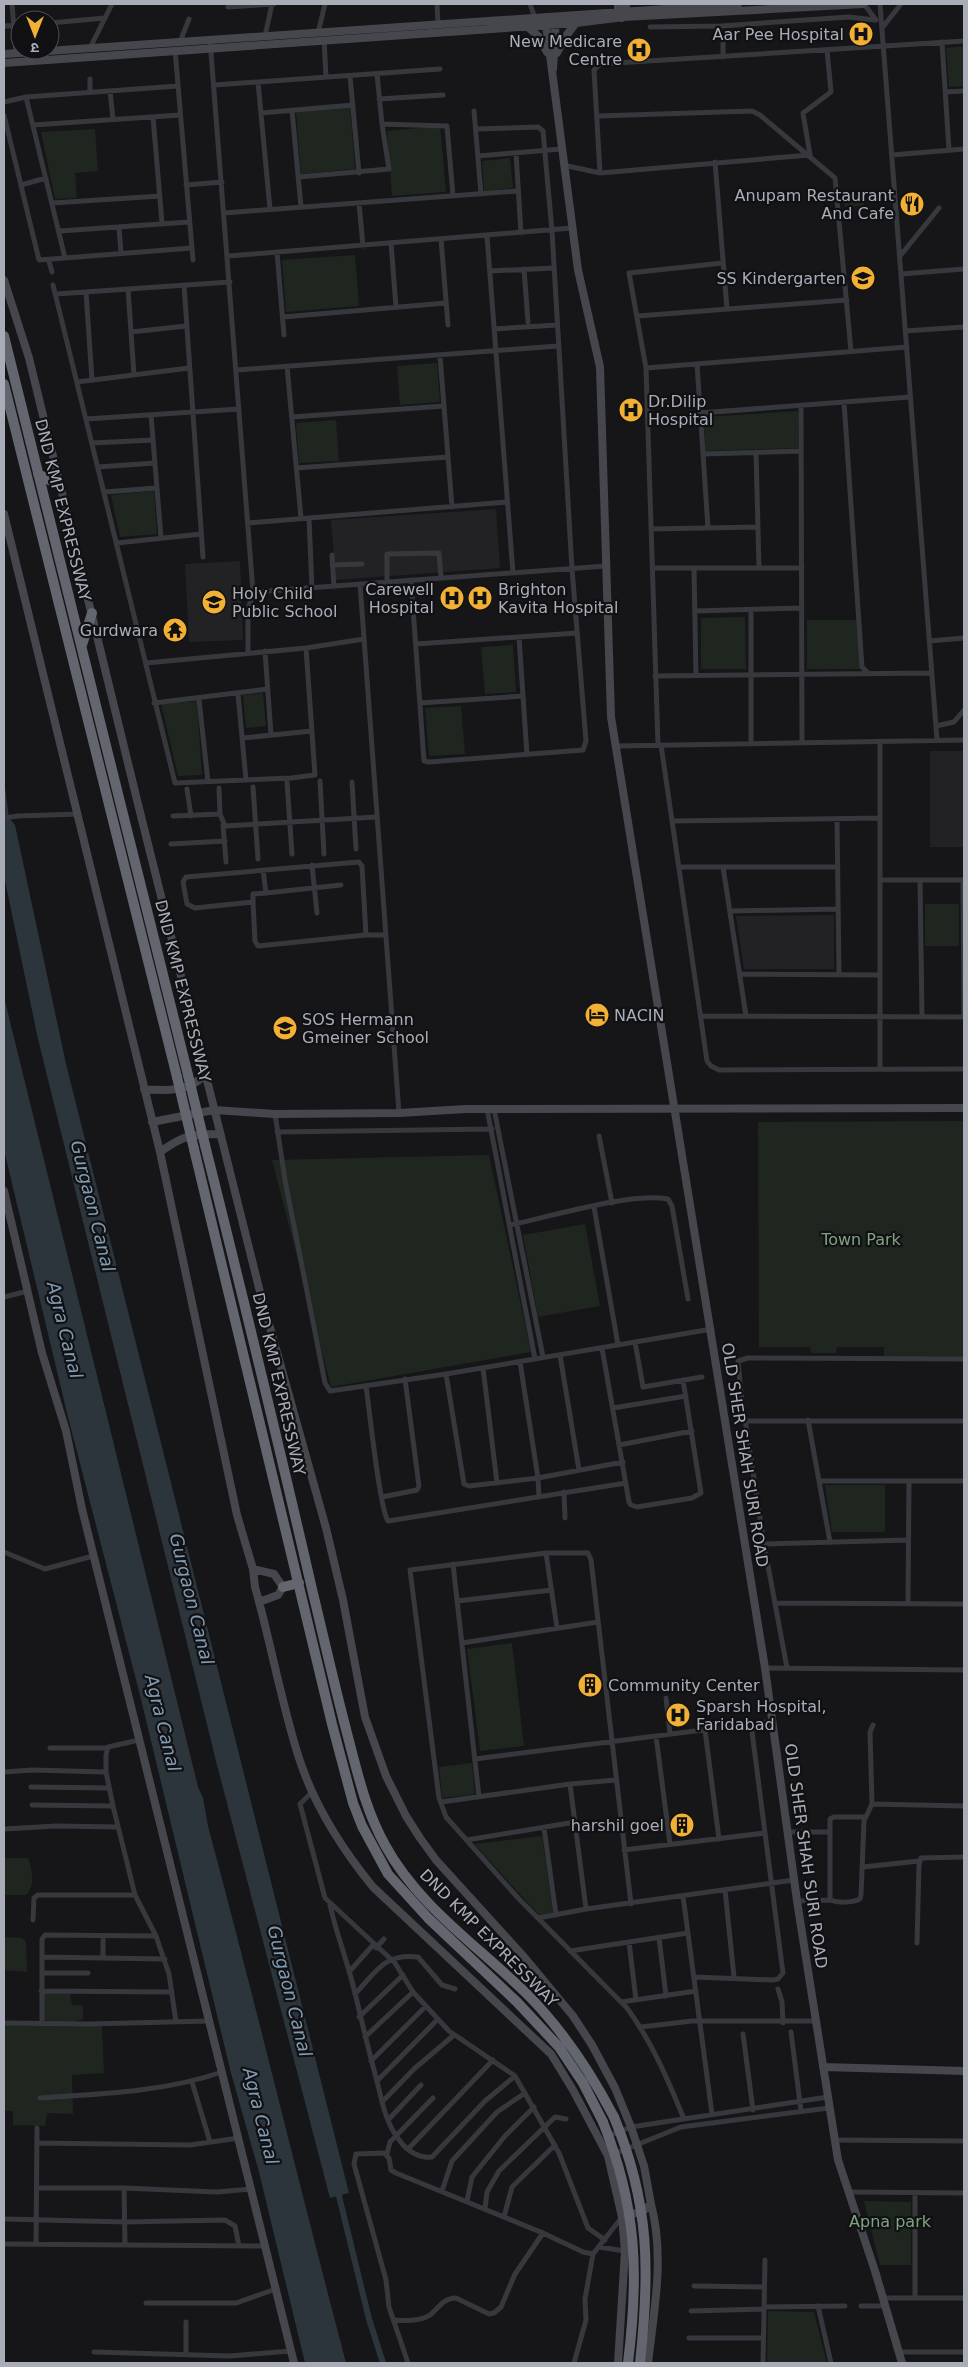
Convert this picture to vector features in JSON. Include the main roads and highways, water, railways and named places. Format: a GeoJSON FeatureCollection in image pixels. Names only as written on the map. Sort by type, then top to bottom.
{"type":"FeatureCollection","features":[{"type":"Feature","properties":{"kind":"highway","name":"DND KMP EXPRESSWAY"},"geometry":{"type":"LineString","coordinates":[[4,336],[188,1075],[337,1697],[364,1799],[372,1821],[397,1866],[434,1908],[476,1949],[526,1993],[567,2038],[592,2076],[614,2117],[635,2175],[645,2234],[646,2296],[640,2363]]}},
{"type":"Feature","properties":{"kind":"highway","name":"DND KMP EXPRESSWAY"},"geometry":{"type":"LineString","coordinates":[[4,384],[177,1078],[332,1724],[351,1794],[362,1826],[388,1874],[428,1918],[517,2002],[559,2047],[583,2083],[604,2122],[624,2178],[633,2236],[634,2294],[628,2363]]}},
{"type":"Feature","properties":{"kind":"highway"},"geometry":{"type":"LineString","coordinates":[[38,474],[59,485]]}},
{"type":"Feature","properties":{"kind":"highway"},"geometry":{"type":"LineString","coordinates":[[82,645],[92,613]]}},
{"type":"Feature","properties":{"kind":"highway"},"geometry":{"type":"LineString","coordinates":[[283,1587],[299,1583]]}},
{"type":"Feature","properties":{"kind":"water"},"geometry":{"type":"Polygon","coordinates":[[[4,779],[9,818],[15,825],[66,1064],[349,2193],[330,2198],[217,1765],[38,1039],[4,876],[4,779]]]}},
{"type":"Feature","properties":{"kind":"water","name":"Agra Canal"},"geometry":{"type":"Polygon","coordinates":[[[4,997],[198,1787],[203,1798],[208,1826],[346,2363],[305,2363],[259,2172],[231,2073],[140,1695],[68,1417],[4,1150],[4,997]]]}},
{"type":"Feature","properties":{"kind":"waterway","name":"Gurgaon Canal"},"geometry":{"type":"LineString","coordinates":[[337,2188],[369,2319],[383,2363]]}},
{"type":"Feature","properties":{"kind":"place","name":"Aar Pee Hospital"},"geometry":{"type":"Point","coordinates":[861,34]}},
{"type":"Feature","properties":{"kind":"place","name":"New Medicare Centre"},"geometry":{"type":"Point","coordinates":[639,50]}},
{"type":"Feature","properties":{"kind":"place","name":"Anupam Restaurant And Cafe"},"geometry":{"type":"Point","coordinates":[912,204]}},
{"type":"Feature","properties":{"kind":"place","name":"SS Kindergarten"},"geometry":{"type":"Point","coordinates":[863,278]}},
{"type":"Feature","properties":{"kind":"place","name":"Dr.Dilip Hospital"},"geometry":{"type":"Point","coordinates":[631,410]}},
{"type":"Feature","properties":{"kind":"place","name":"Carewell Hospital"},"geometry":{"type":"Point","coordinates":[452,598]}},
{"type":"Feature","properties":{"kind":"place","name":"Brighton Kavita Hospital"},"geometry":{"type":"Point","coordinates":[480,598]}},
{"type":"Feature","properties":{"kind":"place","name":"Holy Child Public School"},"geometry":{"type":"Point","coordinates":[214,602]}},
{"type":"Feature","properties":{"kind":"place","name":"Gurdwara"},"geometry":{"type":"Point","coordinates":[175,630]}},
{"type":"Feature","properties":{"kind":"place","name":"NACIN"},"geometry":{"type":"Point","coordinates":[597,1015]}},
{"type":"Feature","properties":{"kind":"place","name":"SOS Hermann Gmeiner School"},"geometry":{"type":"Point","coordinates":[285,1028]}},
{"type":"Feature","properties":{"kind":"place","name":"Community Center"},"geometry":{"type":"Point","coordinates":[590,1685]}},
{"type":"Feature","properties":{"kind":"place","name":"Sparsh Hospital, Faridabad"},"geometry":{"type":"Point","coordinates":[678,1715]}},
{"type":"Feature","properties":{"kind":"place","name":"harshil goel"},"geometry":{"type":"Point","coordinates":[682,1825]}},
{"type":"Feature","properties":{"kind":"park label","name":"Town Park"},"geometry":{"type":"Point","coordinates":[861,1239]}},
{"type":"Feature","properties":{"kind":"park label","name":"Apna park"},"geometry":{"type":"Point","coordinates":[890,2221]}}]}
